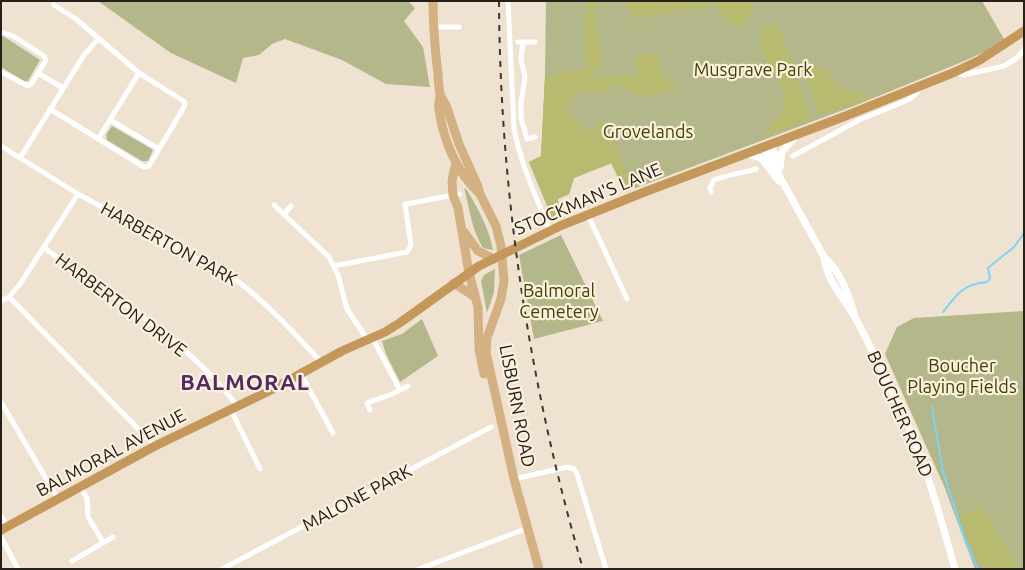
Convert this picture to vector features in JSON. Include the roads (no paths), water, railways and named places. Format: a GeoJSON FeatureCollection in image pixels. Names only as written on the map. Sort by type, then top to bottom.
{"type":"FeatureCollection","features":[{"type":"Feature","properties":{"kind":"highway","name":"STOCKMAN'S LANE"},"geometry":{"type":"LineString","coordinates":[[469,273],[550,231],[588,215],[956,72],[980,60],[1024,31]]}},
{"type":"Feature","properties":{"kind":"highway","name":"BALMORAL AVENUE"},"geometry":{"type":"LineString","coordinates":[[4,528],[155,446],[234,408],[401,322],[469,273]]}},
{"type":"Feature","properties":{"kind":"main road","name":"LISBURN ROAD"},"geometry":{"type":"LineString","coordinates":[[434,1],[434,27],[440,94],[438,107],[441,121],[448,145],[456,162],[472,186],[480,194]]}},
{"type":"Feature","properties":{"kind":"main road","name":"LISBURN ROAD"},"geometry":{"type":"LineString","coordinates":[[440,94],[446,105],[458,144],[496,226],[501,246],[504,278],[501,299],[487,338],[486,352],[514,479],[539,569]]}},
{"type":"Feature","properties":{"kind":"main road"},"geometry":{"type":"LineString","coordinates":[[456,195],[463,164],[456,148],[458,144]]}},
{"type":"Feature","properties":{"kind":"main road"},"geometry":{"type":"LineString","coordinates":[[456,162],[452,181],[469,273],[478,307],[481,358],[486,379],[492,386]]}},
{"type":"Feature","properties":{"kind":"main road"},"geometry":{"type":"LineString","coordinates":[[462,230],[478,251],[494,259]]}},
{"type":"Feature","properties":{"kind":"main road"},"geometry":{"type":"LineString","coordinates":[[454,283],[476,296]]}},
{"type":"Feature","properties":{"kind":"main road"},"geometry":{"type":"LineString","coordinates":[[478,307],[483,316],[487,338]]}},
{"type":"Feature","properties":{"kind":"street"},"geometry":{"type":"LineString","coordinates":[[508,1],[514,130],[517,146],[550,231]]}},
{"type":"Feature","properties":{"kind":"street"},"geometry":{"type":"LineString","coordinates":[[62,11],[66,4]]}},
{"type":"Feature","properties":{"kind":"street"},"geometry":{"type":"LineString","coordinates":[[50,109],[144,166],[150,166],[185,102],[138,73],[76,20],[54,5]]}},
{"type":"Feature","properties":{"kind":"street"},"geometry":{"type":"LineString","coordinates":[[434,27],[459,27]]}},
{"type":"Feature","properties":{"kind":"street"},"geometry":{"type":"LineString","coordinates":[[1,32],[13,36],[45,57],[46,60],[32,83],[28,86],[1,72]]}},
{"type":"Feature","properties":{"kind":"street"},"geometry":{"type":"LineString","coordinates":[[20,158],[84,55],[98,39]]}},
{"type":"Feature","properties":{"kind":"street"},"geometry":{"type":"LineString","coordinates":[[535,42],[520,42],[521,60],[525,77],[521,104],[522,123],[527,139],[535,137]]}},
{"type":"Feature","properties":{"kind":"street","name":"STOCKMAN'S LANE"},"geometry":{"type":"LineString","coordinates":[[956,72],[963,75],[1004,66],[1024,50]]}},
{"type":"Feature","properties":{"kind":"street"},"geometry":{"type":"LineString","coordinates":[[980,60],[987,70]]}},
{"type":"Feature","properties":{"kind":"street"},"geometry":{"type":"LineString","coordinates":[[38,73],[63,88]]}},
{"type":"Feature","properties":{"kind":"street"},"geometry":{"type":"LineString","coordinates":[[98,139],[138,73]]}},
{"type":"Feature","properties":{"kind":"street"},"geometry":{"type":"LineString","coordinates":[[512,77],[525,77]]}},
{"type":"Feature","properties":{"kind":"street","name":"STOCKMAN'S LANE"},"geometry":{"type":"LineString","coordinates":[[793,156],[844,127],[908,100],[923,85]]}},
{"type":"Feature","properties":{"kind":"street"},"geometry":{"type":"LineString","coordinates":[[843,117],[844,127]]}},
{"type":"Feature","properties":{"kind":"street"},"geometry":{"type":"LineString","coordinates":[[110,120],[159,149]]}},
{"type":"Feature","properties":{"kind":"street"},"geometry":{"type":"LineString","coordinates":[[780,168],[782,152],[788,143],[799,134]]}},
{"type":"Feature","properties":{"kind":"street","name":"HARBERTON PARK"},"geometry":{"type":"LineString","coordinates":[[1,146],[78,194],[236,280],[290,328],[321,362]]}},
{"type":"Feature","properties":{"kind":"street","name":"BOUCHER ROAD"},"geometry":{"type":"LineString","coordinates":[[768,146],[780,168],[782,180]]}},
{"type":"Feature","properties":{"kind":"street","name":"BOUCHER ROAD"},"geometry":{"type":"LineString","coordinates":[[768,146],[772,165],[824,257],[825,269],[840,297],[856,319],[913,435],[936,499],[953,568]]}},
{"type":"Feature","properties":{"kind":"street"},"geometry":{"type":"LineString","coordinates":[[747,154],[761,158],[790,195]]}},
{"type":"Feature","properties":{"kind":"street"},"geometry":{"type":"LineString","coordinates":[[722,163],[727,175]]}},
{"type":"Feature","properties":{"kind":"street"},"geometry":{"type":"LineString","coordinates":[[711,192],[710,188],[714,180],[727,175],[756,169]]}},
{"type":"Feature","properties":{"kind":"street"},"geometry":{"type":"LineString","coordinates":[[1,301],[9,297],[20,284],[78,194]]}},
{"type":"Feature","properties":{"kind":"street"},"geometry":{"type":"LineString","coordinates":[[334,266],[407,252],[411,244],[405,205],[456,195]]}},
{"type":"Feature","properties":{"kind":"street"},"geometry":{"type":"LineString","coordinates":[[274,205],[324,251],[334,266],[341,284],[346,309],[369,338],[400,390]]}},
{"type":"Feature","properties":{"kind":"street"},"geometry":{"type":"LineString","coordinates":[[284,214],[291,206]]}},
{"type":"Feature","properties":{"kind":"street"},"geometry":{"type":"LineString","coordinates":[[588,215],[627,299]]}},
{"type":"Feature","properties":{"kind":"street","name":"HARBERTON DRIVE"},"geometry":{"type":"LineString","coordinates":[[44,248],[176,342],[224,390],[234,408],[260,469]]}},
{"type":"Feature","properties":{"kind":"street"},"geometry":{"type":"LineString","coordinates":[[9,297],[155,446]]}},
{"type":"Feature","properties":{"kind":"street"},"geometry":{"type":"LineString","coordinates":[[301,374],[333,433]]}},
{"type":"Feature","properties":{"kind":"street"},"geometry":{"type":"LineString","coordinates":[[370,410],[367,403],[408,386]]}},
{"type":"Feature","properties":{"kind":"street"},"geometry":{"type":"LineString","coordinates":[[1,402],[58,498]]}},
{"type":"Feature","properties":{"kind":"street","name":"MALONE PARK"},"geometry":{"type":"LineString","coordinates":[[222,569],[492,427]]}},
{"type":"Feature","properties":{"kind":"street"},"geometry":{"type":"LineString","coordinates":[[514,479],[567,467],[574,469],[606,569]]}},
{"type":"Feature","properties":{"kind":"street"},"geometry":{"type":"LineString","coordinates":[[80,487],[88,502],[88,517],[103,542]]}},
{"type":"Feature","properties":{"kind":"street"},"geometry":{"type":"LineString","coordinates":[[1,516],[4,528]]}},
{"type":"Feature","properties":{"kind":"street"},"geometry":{"type":"LineString","coordinates":[[419,569],[528,528]]}},
{"type":"Feature","properties":{"kind":"street"},"geometry":{"type":"LineString","coordinates":[[1,537],[18,569]]}},
{"type":"Feature","properties":{"kind":"street"},"geometry":{"type":"LineString","coordinates":[[72,561],[112,537]]}},
{"type":"Feature","properties":{"kind":"waterway"},"geometry":{"type":"LineString","coordinates":[[943,312],[961,291],[972,285],[987,282],[990,278],[988,268],[1014,247],[1024,233]]}},
{"type":"Feature","properties":{"kind":"waterway"},"geometry":{"type":"LineString","coordinates":[[932,407],[943,472],[966,543],[978,569]]}},
{"type":"Feature","properties":{"kind":"railway"},"geometry":{"type":"LineString","coordinates":[[499,1],[505,145],[521,288],[547,429],[583,569]]}},
{"type":"Feature","properties":{"kind":"district","name":"BALMORAL"},"geometry":{"type":"Point","coordinates":[245,383]}},
{"type":"Feature","properties":{"kind":"park label","name":"Musgrave Park"},"geometry":{"type":"Point","coordinates":[753,70]}},
{"type":"Feature","properties":{"kind":"park label","name":"Grovelands"},"geometry":{"type":"Point","coordinates":[648,132]}},
{"type":"Feature","properties":{"kind":"park label","name":"Balmoral Cemetery"},"geometry":{"type":"Point","coordinates":[559,301]}},
{"type":"Feature","properties":{"kind":"park label","name":"Boucher Playing Fields"},"geometry":{"type":"Point","coordinates":[962,376]}}]}
